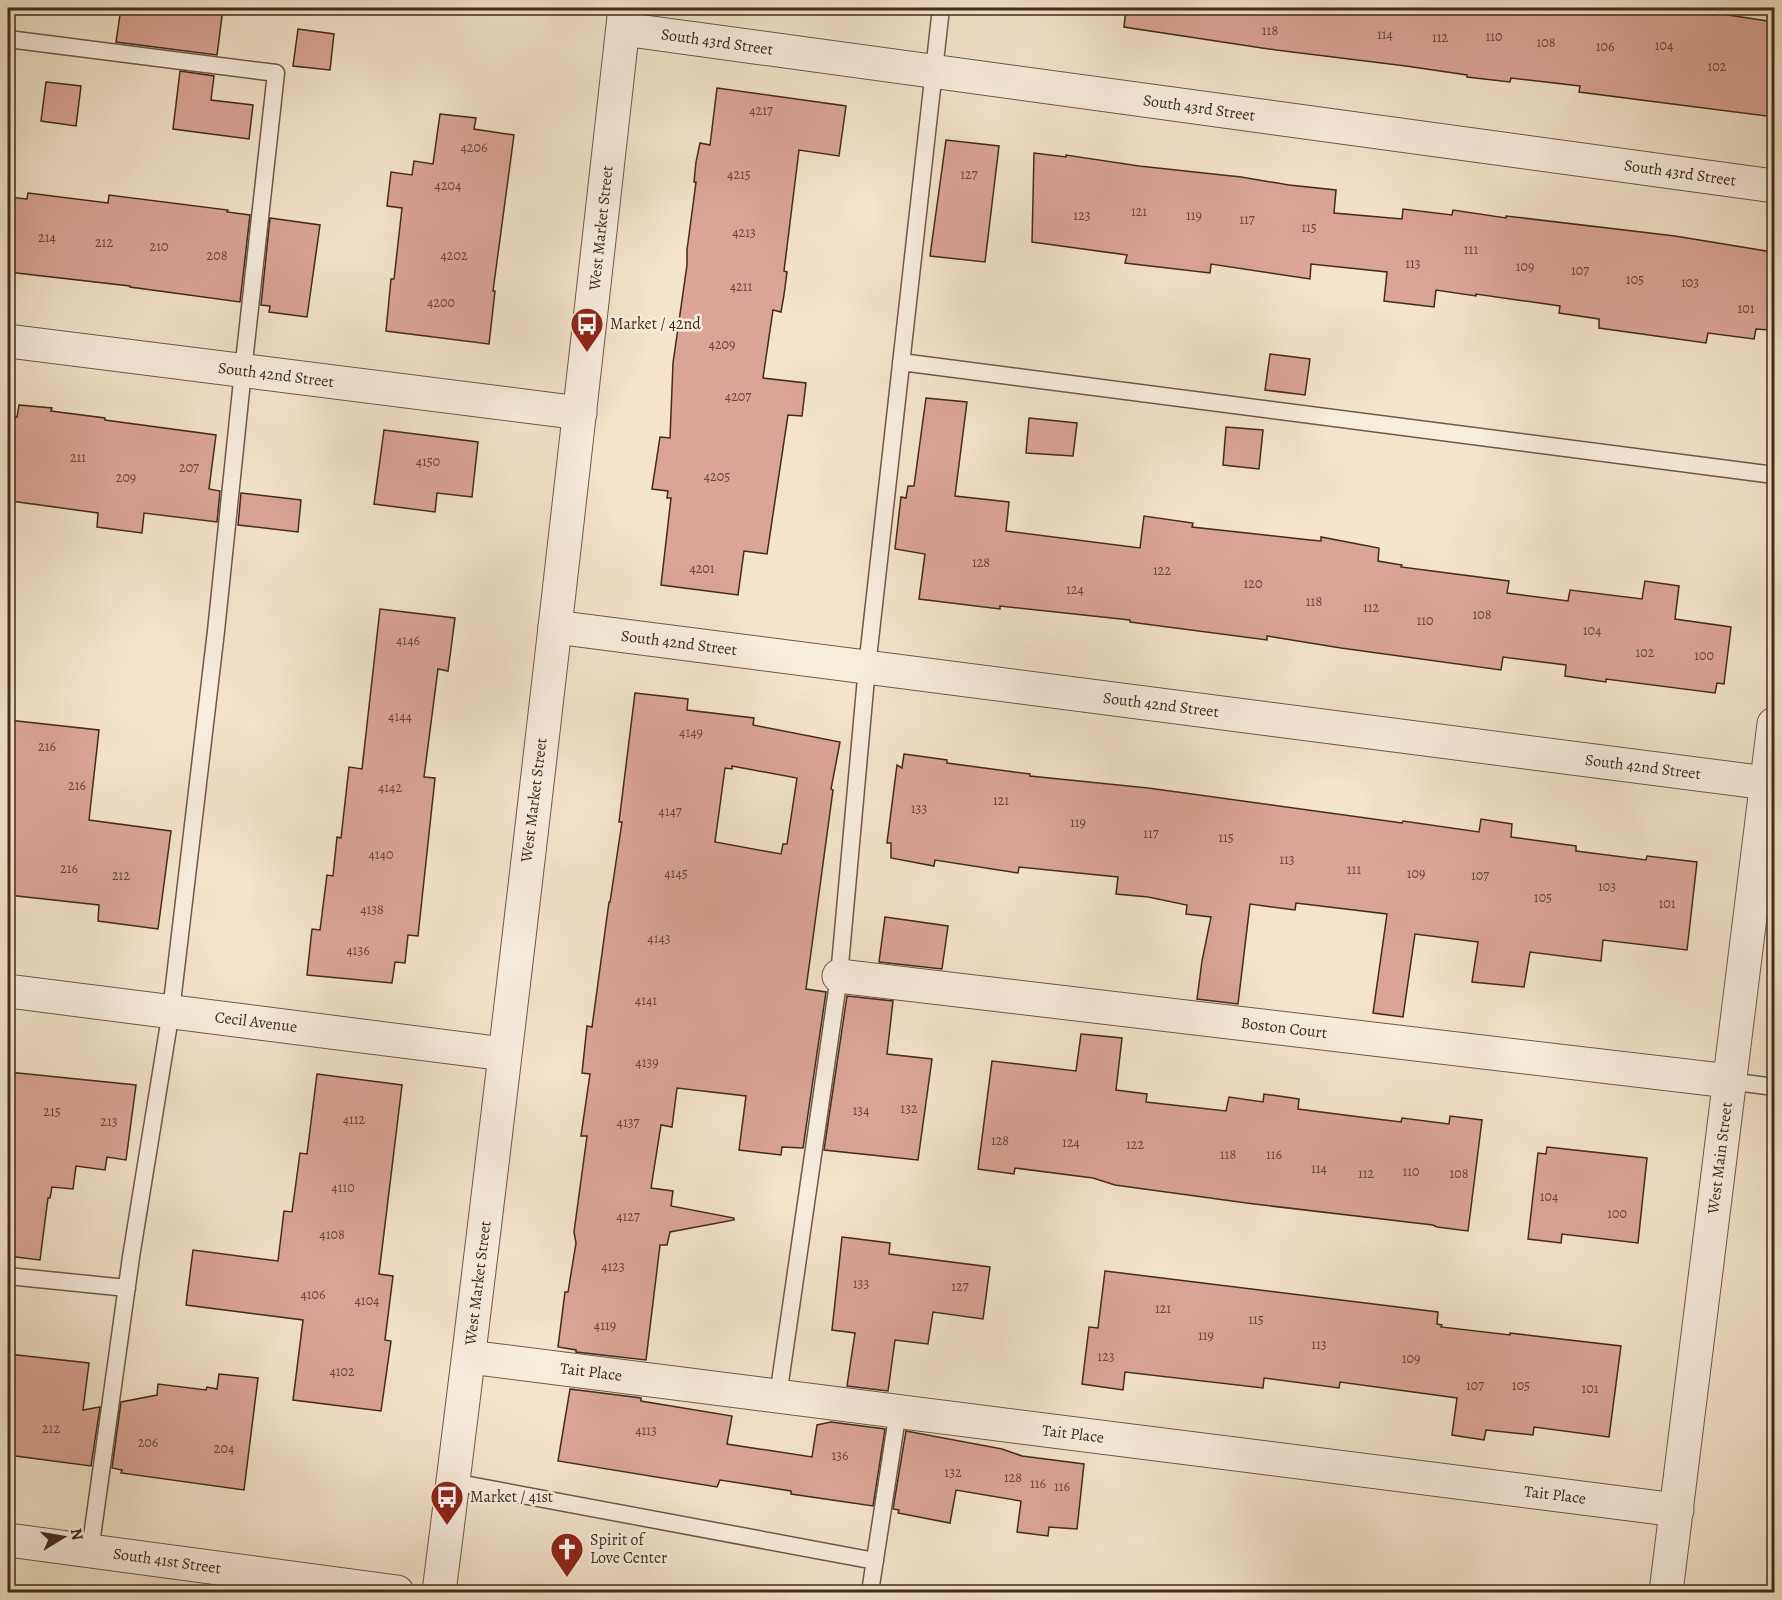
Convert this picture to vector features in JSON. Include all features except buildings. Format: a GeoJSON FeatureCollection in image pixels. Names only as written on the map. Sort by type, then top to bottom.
{"type":"FeatureCollection","features":[{"type":"Feature","properties":{"kind":"street","name":"South 43rd Street"},"geometry":{"type":"LineString","coordinates":[[624,18],[934,72],[1774,186]]}},
{"type":"Feature","properties":{"kind":"street","name":"West Market Street"},"geometry":{"type":"LineString","coordinates":[[438,1593],[469,1357],[624,18]]}},
{"type":"Feature","properties":{"kind":"street","name":"South 42nd Street"},"geometry":{"type":"LineString","coordinates":[[8,341],[580,413]]}},
{"type":"Feature","properties":{"kind":"street","name":"South 42nd Street"},"geometry":{"type":"LineString","coordinates":[[555,627],[1771,784]]}},
{"type":"Feature","properties":{"kind":"street","name":"West Main Street"},"geometry":{"type":"LineString","coordinates":[[1666,1593],[1729,1081],[1771,784],[1774,724]]}},
{"type":"Feature","properties":{"kind":"street","name":"Boston Court"},"geometry":{"type":"LineString","coordinates":[[839,976],[1729,1081]]}},
{"type":"Feature","properties":{"kind":"street","name":"Cecil Avenue"},"geometry":{"type":"LineString","coordinates":[[8,991],[504,1054]]}},
{"type":"Feature","properties":{"kind":"street","name":"Tait Place"},"geometry":{"type":"LineString","coordinates":[[469,1357],[1677,1510]]}},
{"type":"Feature","properties":{"kind":"street","name":"South 41st Street"},"geometry":{"type":"LineString","coordinates":[[8,1540],[397,1593]]}},
{"type":"Feature","properties":{"kind":"lane"},"geometry":{"type":"LineString","coordinates":[[778,1396],[839,976],[867,667],[941,8]]}},
{"type":"Feature","properties":{"kind":"lane"},"geometry":{"type":"LineString","coordinates":[[8,39],[276,73],[216,632],[171,1011],[127,1288],[90,1551]]}},
{"type":"Feature","properties":{"kind":"lane"},"geometry":{"type":"LineString","coordinates":[[901,362],[1774,474]]}},
{"type":"Feature","properties":{"kind":"lane"},"geometry":{"type":"LineString","coordinates":[[1729,1081],[1774,1087]]}},
{"type":"Feature","properties":{"kind":"lane"},"geometry":{"type":"LineString","coordinates":[[8,1276],[127,1288]]}},
{"type":"Feature","properties":{"kind":"lane"},"geometry":{"type":"LineString","coordinates":[[870,1593],[898,1412]]}},
{"type":"Feature","properties":{"kind":"lane"},"geometry":{"type":"LineString","coordinates":[[453,1482],[875,1561]]}},
{"type":"Feature","properties":{"kind":"place","name":"Market / 42nd"},"geometry":{"type":"Point","coordinates":[587,353]}},
{"type":"Feature","properties":{"kind":"place","name":"Market / 41st"},"geometry":{"type":"Point","coordinates":[447,1526]}},
{"type":"Feature","properties":{"kind":"place","name":"Spirit of Love Center"},"geometry":{"type":"Point","coordinates":[567,1578]}}]}
